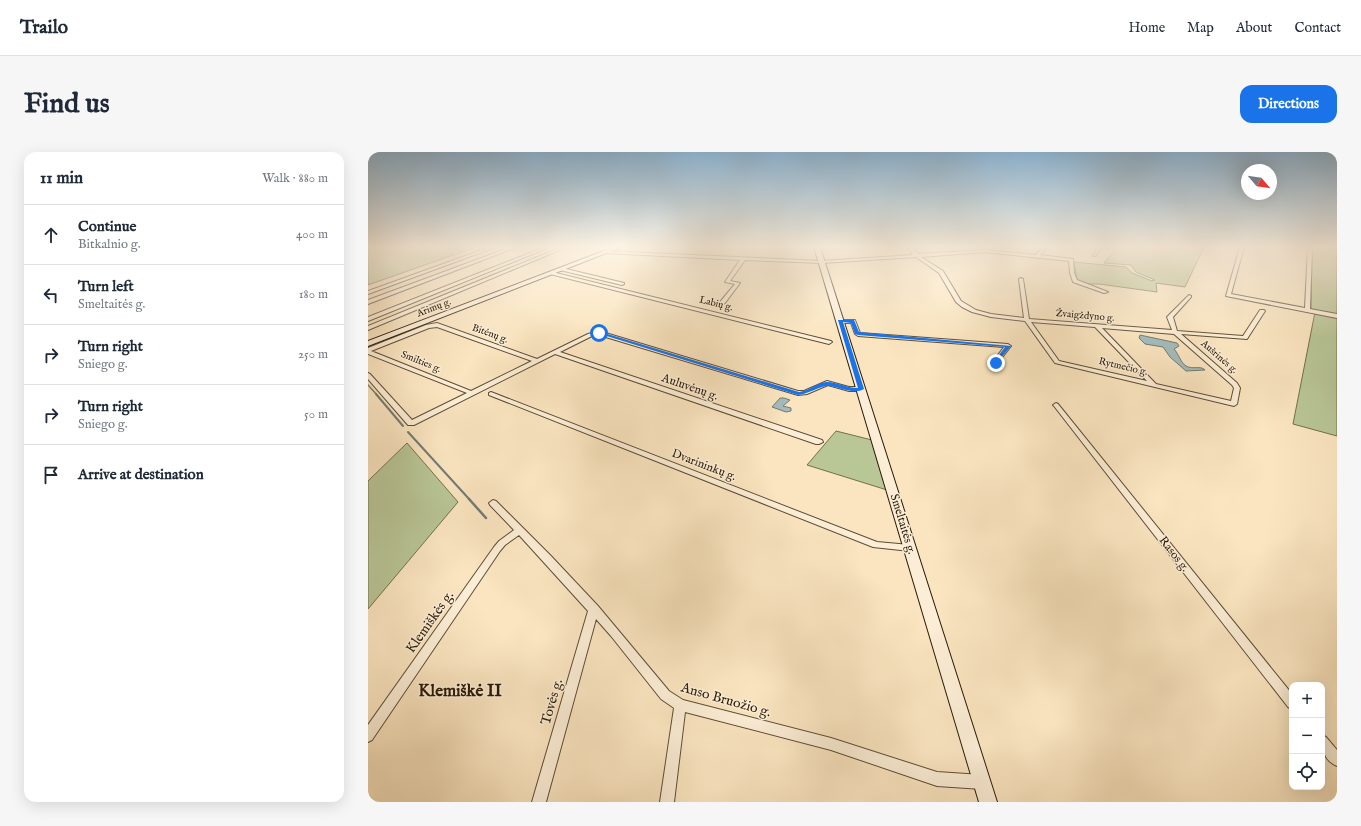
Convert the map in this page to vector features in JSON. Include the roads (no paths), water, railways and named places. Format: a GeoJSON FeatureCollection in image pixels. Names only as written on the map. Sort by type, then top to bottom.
{"type":"FeatureCollection","features":[{"type":"Feature","properties":{"kind":"main road","name":"Arimų g."},"geometry":{"type":"LineString","coordinates":[[368,344],[541,277]]}},
{"type":"Feature","properties":{"kind":"main road","name":"Smeltaitės g."},"geometry":{"type":"LineString","coordinates":[[827,277],[988,802]]}},
{"type":"Feature","properties":{"kind":"street"},"geometry":{"type":"LineString","coordinates":[[368,293],[411,277]]}},
{"type":"Feature","properties":{"kind":"street"},"geometry":{"type":"LineString","coordinates":[[368,302],[433,277]]}},
{"type":"Feature","properties":{"kind":"street"},"geometry":{"type":"LineString","coordinates":[[368,319],[472,277]]}},
{"type":"Feature","properties":{"kind":"street"},"geometry":{"type":"LineString","coordinates":[[368,328],[491,277]]}},
{"type":"Feature","properties":{"kind":"street","name":"Labių g."},"geometry":{"type":"LineString","coordinates":[[569,277],[829,342]]}},
{"type":"Feature","properties":{"kind":"street"},"geometry":{"type":"LineString","coordinates":[[596,277],[627,285]]}},
{"type":"Feature","properties":{"kind":"street"},"geometry":{"type":"LineString","coordinates":[[723,302],[738,282],[727,282],[730,277]]}},
{"type":"Feature","properties":{"kind":"street","name":"Žvaigždyno g."},"geometry":{"type":"LineString","coordinates":[[944,277],[959,302],[964,306],[985,315],[1027,320],[1245,338],[1262,311]]}},
{"type":"Feature","properties":{"kind":"street"},"geometry":{"type":"LineString","coordinates":[[1074,277],[1075,281],[1106,292]]}},
{"type":"Feature","properties":{"kind":"street"},"geometry":{"type":"LineString","coordinates":[[1233,277],[1228,295],[1337,316]]}},
{"type":"Feature","properties":{"kind":"street"},"geometry":{"type":"LineString","coordinates":[[1307,310],[1309,277]]}},
{"type":"Feature","properties":{"kind":"street"},"geometry":{"type":"LineString","coordinates":[[1021,279],[1027,320]]}},
{"type":"Feature","properties":{"kind":"street"},"geometry":{"type":"LineString","coordinates":[[1175,332],[1170,317],[1189,296]]}},
{"type":"Feature","properties":{"kind":"street","name":"Rytmečio g."},"geometry":{"type":"LineString","coordinates":[[1027,320],[1057,362],[1234,404]]}},
{"type":"Feature","properties":{"kind":"street"},"geometry":{"type":"LineString","coordinates":[[840,321],[853,321],[858,334],[1008,346],[996,363]]}},
{"type":"Feature","properties":{"kind":"street","name":"Bitėnų g."},"geometry":{"type":"LineString","coordinates":[[368,351],[428,326],[437,325],[538,361]]}},
{"type":"Feature","properties":{"kind":"street"},"geometry":{"type":"LineString","coordinates":[[1097,326],[1153,384]]}},
{"type":"Feature","properties":{"kind":"street","name":"Aušrinės g."},"geometry":{"type":"LineString","coordinates":[[1175,332],[1235,384],[1237,388],[1234,404]]}},
{"type":"Feature","properties":{"kind":"street"},"geometry":{"type":"LineString","coordinates":[[368,375],[411,423],[554,352],[590,335],[599,333],[798,393],[805,393],[827,383],[849,389],[861,389]]}},
{"type":"Feature","properties":{"kind":"street","name":"Smilties g."},"geometry":{"type":"LineString","coordinates":[[368,351],[468,391]]}},
{"type":"Feature","properties":{"kind":"street","name":"Auluvėnų g."},"geometry":{"type":"LineString","coordinates":[[554,352],[819,442]]}},
{"type":"Feature","properties":{"kind":"street","name":"Dvarininkų g."},"geometry":{"type":"LineString","coordinates":[[491,394],[876,545],[910,548]]}},
{"type":"Feature","properties":{"kind":"street","name":"Rasos g."},"geometry":{"type":"LineString","coordinates":[[1056,405],[1289,699]]}},
{"type":"Feature","properties":{"kind":"street","name":"Anso Bruožio g."},"geometry":{"type":"LineString","coordinates":[[493,503],[594,609],[665,696],[680,705],[831,744],[937,779],[982,782]]}},
{"type":"Feature","properties":{"kind":"street","name":"Klemiškės g."},"geometry":{"type":"LineString","coordinates":[[368,736],[497,549],[502,543],[520,530]]}},
{"type":"Feature","properties":{"kind":"street","name":"Tovės g."},"geometry":{"type":"LineString","coordinates":[[539,802],[594,609]]}},
{"type":"Feature","properties":{"kind":"street"},"geometry":{"type":"LineString","coordinates":[[668,802],[680,705]]}},
{"type":"Feature","properties":{"kind":"street"},"geometry":{"type":"LineString","coordinates":[[1325,745],[1337,760]]}},
{"type":"Feature","properties":{"kind":"water"},"geometry":{"type":"Polygon","coordinates":[[[1140,335],[1177,343],[1179,346],[1174,349],[1186,366],[1205,370],[1186,371],[1170,357],[1163,347],[1145,344],[1139,338],[1140,335]]]}},
{"type":"Feature","properties":{"kind":"water"},"geometry":{"type":"Polygon","coordinates":[[[780,398],[790,400],[783,406],[791,408],[791,411],[786,412],[772,407],[780,398]]]}},
{"type":"Feature","properties":{"kind":"waterway"},"geometry":{"type":"LineString","coordinates":[[368,385],[377,395]]}},
{"type":"Feature","properties":{"kind":"waterway"},"geometry":{"type":"LineString","coordinates":[[376,394],[403,426]]}},
{"type":"Feature","properties":{"kind":"waterway"},"geometry":{"type":"LineString","coordinates":[[408,432],[470,500]]}},
{"type":"Feature","properties":{"kind":"waterway"},"geometry":{"type":"LineString","coordinates":[[469,499],[486,518]]}},
{"type":"Feature","properties":{"kind":"district","name":"Klemiškė II"},"geometry":{"type":"Point","coordinates":[460,691]}}]}
